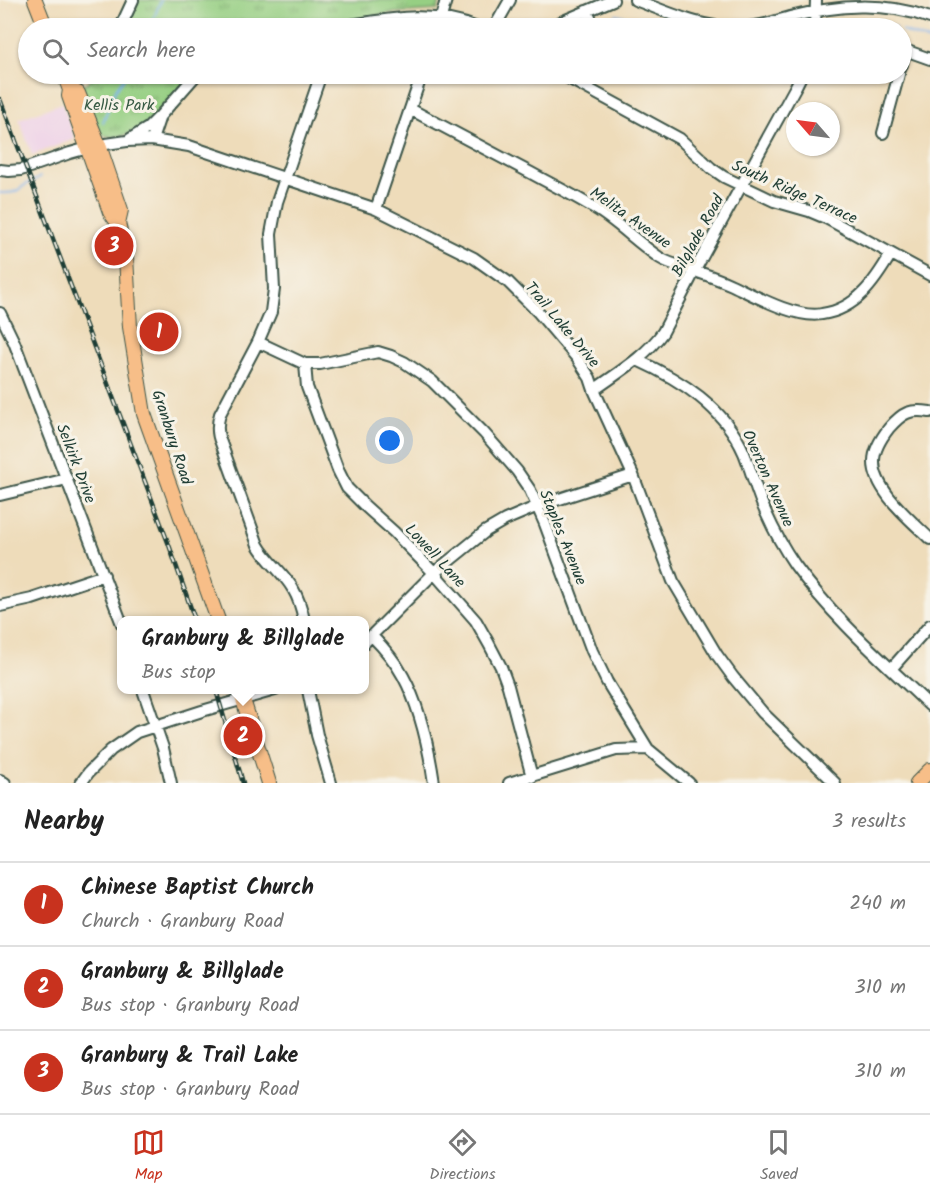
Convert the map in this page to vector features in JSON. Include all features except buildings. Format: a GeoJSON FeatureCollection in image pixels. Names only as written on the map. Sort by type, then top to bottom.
{"type":"FeatureCollection","features":[{"type":"Feature","properties":{"kind":"main road"},"geometry":{"type":"LineString","coordinates":[[35,0],[42,18]]}},
{"type":"Feature","properties":{"kind":"main road","name":"Granbury Road"},"geometry":{"type":"LineString","coordinates":[[67,84],[69,96],[94,147],[110,212],[118,222],[126,257],[130,327],[144,414],[216,616]]}},
{"type":"Feature","properties":{"kind":"main road"},"geometry":{"type":"LineString","coordinates":[[241,694],[269,783]]}},
{"type":"Feature","properties":{"kind":"main road"},"geometry":{"type":"LineString","coordinates":[[917,783],[930,770]]}},
{"type":"Feature","properties":{"kind":"street"},"geometry":{"type":"LineString","coordinates":[[125,18],[133,0]]}},
{"type":"Feature","properties":{"kind":"street"},"geometry":{"type":"LineString","coordinates":[[441,18],[446,0]]}},
{"type":"Feature","properties":{"kind":"street"},"geometry":{"type":"LineString","coordinates":[[500,18],[510,0]]}},
{"type":"Feature","properties":{"kind":"street"},"geometry":{"type":"LineString","coordinates":[[571,18],[613,0]]}},
{"type":"Feature","properties":{"kind":"street"},"geometry":{"type":"LineString","coordinates":[[635,0],[683,18]]}},
{"type":"Feature","properties":{"kind":"street"},"geometry":{"type":"LineString","coordinates":[[816,0],[816,18]]}},
{"type":"Feature","properties":{"kind":"street"},"geometry":{"type":"LineString","coordinates":[[914,0],[914,13]]}},
{"type":"Feature","properties":{"kind":"street"},"geometry":{"type":"LineString","coordinates":[[789,18],[841,7],[867,6],[914,13],[930,18]]}},
{"type":"Feature","properties":{"kind":"street"},"geometry":{"type":"LineString","coordinates":[[586,12],[590,18]]}},
{"type":"Feature","properties":{"kind":"street"},"geometry":{"type":"LineString","coordinates":[[400,18],[422,16],[427,18]]}},
{"type":"Feature","properties":{"kind":"street"},"geometry":{"type":"LineString","coordinates":[[912,53],[930,59]]}},
{"type":"Feature","properties":{"kind":"street"},"geometry":{"type":"LineString","coordinates":[[127,141],[148,128],[186,84]]}},
{"type":"Feature","properties":{"kind":"street"},"geometry":{"type":"LineString","coordinates":[[303,616],[294,590],[266,558],[258,545],[218,434],[218,424],[220,414],[258,342],[273,304],[271,234],[277,202],[318,84]]}},
{"type":"Feature","properties":{"kind":"street"},"geometry":{"type":"LineString","coordinates":[[376,209],[419,84]]}},
{"type":"Feature","properties":{"kind":"street","name":"South Ridge Terrace"},"geometry":{"type":"LineString","coordinates":[[579,84],[675,136],[711,168],[741,186],[774,201],[828,219],[930,274]]}},
{"type":"Feature","properties":{"kind":"street","name":"Bilglade Road"},"geometry":{"type":"LineString","coordinates":[[594,390],[637,360],[663,332],[797,84]]}},
{"type":"Feature","properties":{"kind":"street"},"geometry":{"type":"LineString","coordinates":[[884,133],[896,84]]}},
{"type":"Feature","properties":{"kind":"street","name":"Melita Avenue"},"geometry":{"type":"LineString","coordinates":[[410,109],[591,206],[663,260],[695,270],[782,308],[810,315],[823,314],[846,306],[857,299],[877,278],[891,254]]}},
{"type":"Feature","properties":{"kind":"street"},"geometry":{"type":"LineString","coordinates":[[153,140],[160,116]]}},
{"type":"Feature","properties":{"kind":"street","name":"Trail Lake Drive"},"geometry":{"type":"LineString","coordinates":[[0,170],[21,170],[94,147],[127,141],[153,140],[189,146],[376,209],[474,258],[508,282],[538,312],[577,358],[590,378],[633,475],[673,581],[717,655],[763,712],[835,783]]}},
{"type":"Feature","properties":{"kind":"street","name":"Selkirk Drive"},"geometry":{"type":"LineString","coordinates":[[0,314],[15,342],[119,616]]}},
{"type":"Feature","properties":{"kind":"street"},"geometry":{"type":"LineString","coordinates":[[258,342],[305,364]]}},
{"type":"Feature","properties":{"kind":"street","name":"Staples Avenue"},"geometry":{"type":"LineString","coordinates":[[305,364],[320,364],[378,352],[391,356],[432,381],[484,432],[517,471],[538,506],[592,651],[608,682],[648,750],[689,783]]}},
{"type":"Feature","properties":{"kind":"street","name":"Overton Avenue"},"geometry":{"type":"LineString","coordinates":[[637,360],[689,389],[717,412],[743,451],[766,513],[793,562],[838,617],[930,706]]}},
{"type":"Feature","properties":{"kind":"street","name":"Lowell Lane"},"geometry":{"type":"LineString","coordinates":[[305,364],[307,387],[347,488],[434,573],[476,621],[501,667],[532,777]]}},
{"type":"Feature","properties":{"kind":"street"},"geometry":{"type":"LineString","coordinates":[[930,412],[913,410],[900,418],[889,428],[880,442],[873,462],[879,483],[886,494],[930,539]]}},
{"type":"Feature","properties":{"kind":"street"},"geometry":{"type":"LineString","coordinates":[[369,638],[434,573],[486,531],[538,506],[633,475]]}},
{"type":"Feature","properties":{"kind":"street"},"geometry":{"type":"LineString","coordinates":[[0,495],[67,479]]}},
{"type":"Feature","properties":{"kind":"street"},"geometry":{"type":"LineString","coordinates":[[0,606],[33,599],[104,575]]}},
{"type":"Feature","properties":{"kind":"street"},"geometry":{"type":"LineString","coordinates":[[891,669],[930,625]]}},
{"type":"Feature","properties":{"kind":"street"},"geometry":{"type":"LineString","coordinates":[[369,640],[387,651],[404,677],[416,708],[431,760],[434,783]]}},
{"type":"Feature","properties":{"kind":"street"},"geometry":{"type":"LineString","coordinates":[[144,694],[163,748],[171,783]]}},
{"type":"Feature","properties":{"kind":"street"},"geometry":{"type":"LineString","coordinates":[[81,783],[111,750],[137,732],[241,694]]}},
{"type":"Feature","properties":{"kind":"street"},"geometry":{"type":"LineString","coordinates":[[309,694],[317,735],[331,783]]}},
{"type":"Feature","properties":{"kind":"street"},"geometry":{"type":"LineString","coordinates":[[509,783],[616,750],[648,750]]}},
{"type":"Feature","properties":{"kind":"street"},"geometry":{"type":"LineString","coordinates":[[0,780],[5,783]]}},
{"type":"Feature","properties":{"kind":"shaded area"},"geometry":{"type":"Polygon","coordinates":[[[62,103],[75,139],[32,155],[19,119],[62,103]]]}},
{"type":"Feature","properties":{"kind":"green space"},"geometry":{"type":"Polygon","coordinates":[[[139,0],[440,0],[438,10],[390,13],[363,18],[131,18],[139,0]]]}},
{"type":"Feature","properties":{"kind":"green space","name":"Kellis Park"},"geometry":{"type":"Polygon","coordinates":[[[85,84],[184,84],[152,119],[127,135],[114,137],[100,134],[80,87],[85,84]]]}},
{"type":"Feature","properties":{"kind":"waterway"},"geometry":{"type":"LineString","coordinates":[[154,18],[161,0]]}},
{"type":"Feature","properties":{"kind":"waterway"},"geometry":{"type":"LineString","coordinates":[[616,14],[629,18]]}},
{"type":"Feature","properties":{"kind":"waterway"},"geometry":{"type":"LineString","coordinates":[[912,35],[930,41]]}},
{"type":"Feature","properties":{"kind":"waterway"},"geometry":{"type":"LineString","coordinates":[[103,122],[120,84]]}},
{"type":"Feature","properties":{"kind":"waterway"},"geometry":{"type":"LineString","coordinates":[[0,193],[11,193],[40,177]]}},
{"type":"Feature","properties":{"kind":"railway"},"geometry":{"type":"LineString","coordinates":[[0,99],[169,545],[194,616]]}},
{"type":"Feature","properties":{"kind":"railway"},"geometry":{"type":"LineString","coordinates":[[217,694],[243,783]]}},
{"type":"Feature","properties":{"kind":"place","name":"Granbury & Trail Lake"},"geometry":{"type":"Point","coordinates":[114,246]}},
{"type":"Feature","properties":{"kind":"place","name":"Chinese Baptist Church"},"geometry":{"type":"Point","coordinates":[159,332]}},
{"type":"Feature","properties":{"kind":"place","name":"Granbury & Billglade"},"geometry":{"type":"Point","coordinates":[243,736]}}]}
